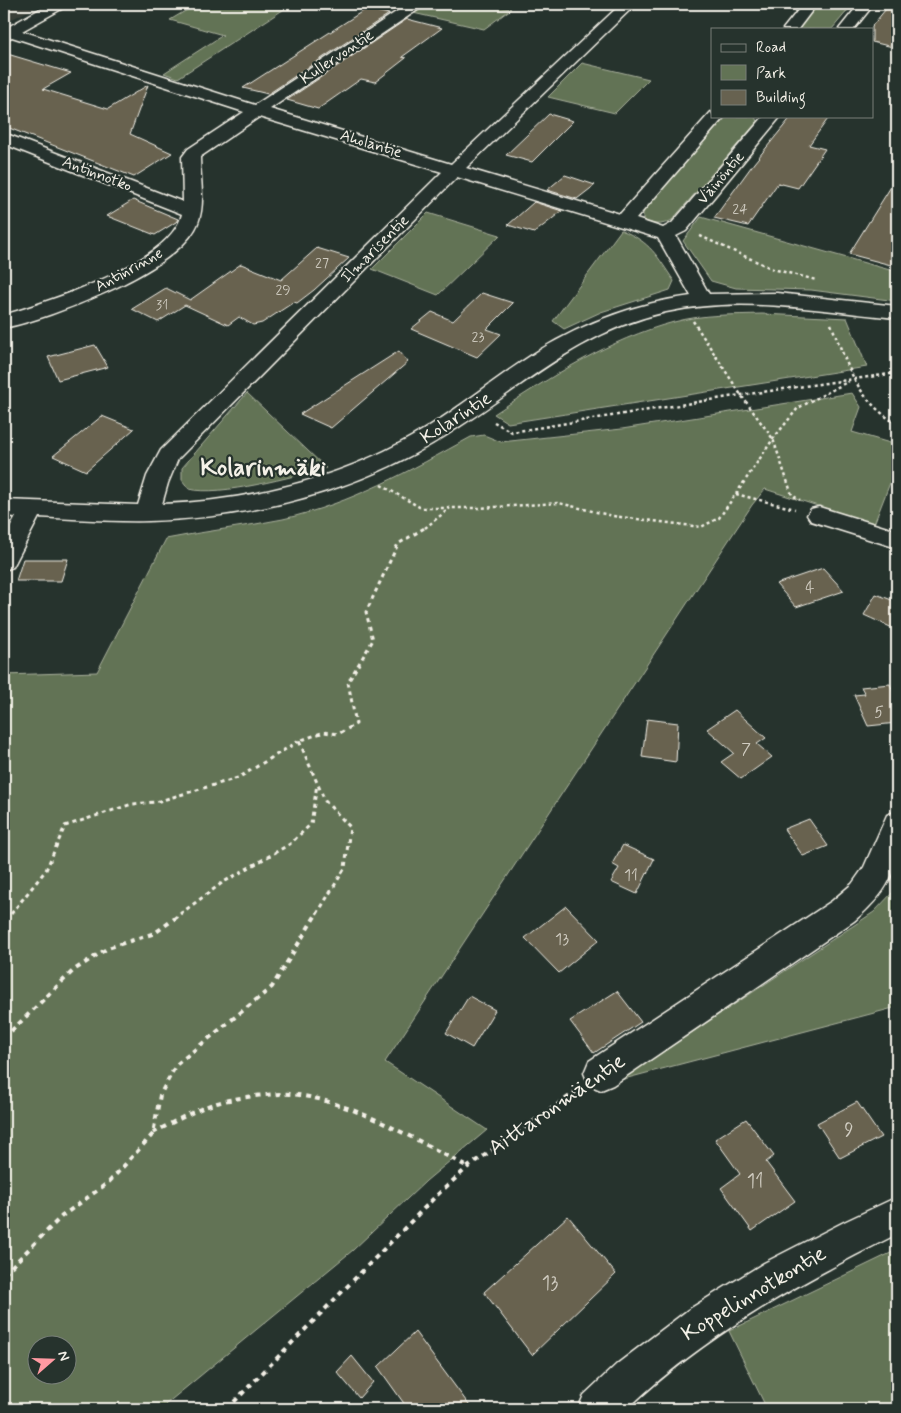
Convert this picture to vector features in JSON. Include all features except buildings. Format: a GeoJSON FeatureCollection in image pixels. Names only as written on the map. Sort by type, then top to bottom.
{"type":"FeatureCollection","features":[{"type":"Feature","properties":{"kind":"street"},"geometry":{"type":"LineString","coordinates":[[6,32],[60,4]]}},
{"type":"Feature","properties":{"kind":"street","name":"Kullervontie"},"geometry":{"type":"LineString","coordinates":[[258,111],[417,4]]}},
{"type":"Feature","properties":{"kind":"street","name":"Ilmarisentie"},"geometry":{"type":"LineString","coordinates":[[149,513],[152,494],[159,473],[169,455],[456,169],[629,4]]}},
{"type":"Feature","properties":{"kind":"street"},"geometry":{"type":"LineString","coordinates":[[791,28],[810,4]]}},
{"type":"Feature","properties":{"kind":"street"},"geometry":{"type":"LineString","coordinates":[[847,28],[867,4]]}},
{"type":"Feature","properties":{"kind":"street","name":"Aholantie"},"geometry":{"type":"LineString","coordinates":[[6,32],[258,111],[624,221],[672,230]]}},
{"type":"Feature","properties":{"kind":"street","name":"Antinrinne"},"geometry":{"type":"LineString","coordinates":[[4,322],[76,298],[137,268],[163,252],[186,229],[190,211],[191,157],[194,153],[258,111]]}},
{"type":"Feature","properties":{"kind":"street"},"geometry":{"type":"LineString","coordinates":[[624,221],[715,118]]}},
{"type":"Feature","properties":{"kind":"street","name":"Väinöntie"},"geometry":{"type":"LineString","coordinates":[[672,230],[771,118]]}},
{"type":"Feature","properties":{"kind":"street","name":"Antinnotko"},"geometry":{"type":"LineString","coordinates":[[4,138],[190,211]]}},
{"type":"Feature","properties":{"kind":"street"},"geometry":{"type":"LineString","coordinates":[[672,230],[693,302]]}},
{"type":"Feature","properties":{"kind":"street","name":"Kolarintie"},"geometry":{"type":"LineString","coordinates":[[4,508],[149,513],[228,505],[273,496],[337,479],[374,465],[426,439],[552,352],[600,327],[693,302],[745,299],[819,303],[897,312]]}},
{"type":"Feature","properties":{"kind":"street"},"geometry":{"type":"LineString","coordinates":[[4,561],[32,509]]}},
{"type":"Feature","properties":{"kind":"street"},"geometry":{"type":"LineString","coordinates":[[819,514],[897,540]]}},
{"type":"Feature","properties":{"kind":"street","name":"Aittaronmäentie"},"geometry":{"type":"LineString","coordinates":[[601,1073],[760,964],[843,911],[863,894],[876,875],[897,824]]}},
{"type":"Feature","properties":{"kind":"street","name":"Koppelinnotkontie"},"geometry":{"type":"LineString","coordinates":[[598,1409],[620,1387],[679,1339],[742,1296],[829,1248],[897,1215]]}},
{"type":"Feature","properties":{"kind":"path"},"geometry":{"type":"LineString","coordinates":[[672,230],[773,269],[820,282]]}},
{"type":"Feature","properties":{"kind":"path"},"geometry":{"type":"LineString","coordinates":[[693,302],[741,395],[773,439],[792,495],[819,514]]}},
{"type":"Feature","properties":{"kind":"path"},"geometry":{"type":"LineString","coordinates":[[828,317],[852,379],[870,405],[897,424]]}},
{"type":"Feature","properties":{"kind":"path"},"geometry":{"type":"LineString","coordinates":[[490,419],[512,432],[741,395],[897,373]]}},
{"type":"Feature","properties":{"kind":"path"},"geometry":{"type":"LineString","coordinates":[[378,484],[421,508],[559,503],[613,516],[701,527],[719,518],[773,439],[798,408],[852,379]]}},
{"type":"Feature","properties":{"kind":"path"},"geometry":{"type":"LineString","coordinates":[[736,494],[819,514]]}},
{"type":"Feature","properties":{"kind":"path"},"geometry":{"type":"LineString","coordinates":[[4,914],[10,915],[46,870],[65,826],[132,804],[156,802],[238,778],[299,741],[324,732],[338,734],[356,724],[348,682],[373,640],[366,612],[398,544],[424,530],[450,508]]}},
{"type":"Feature","properties":{"kind":"path"},"geometry":{"type":"LineString","coordinates":[[153,1134],[160,1095],[176,1065],[272,987],[345,868],[350,827],[325,801],[299,741]]}},
{"type":"Feature","properties":{"kind":"path"},"geometry":{"type":"LineString","coordinates":[[4,1038],[74,970],[108,948],[155,933],[222,883],[290,844],[311,824],[317,782]]}},
{"type":"Feature","properties":{"kind":"path","name":"Aittaronmäentie"},"geometry":{"type":"LineString","coordinates":[[227,1409],[436,1196],[468,1167],[601,1073]]}},
{"type":"Feature","properties":{"kind":"path"},"geometry":{"type":"LineString","coordinates":[[4,1274],[62,1216],[109,1182],[153,1134],[189,1114],[228,1100],[288,1094],[323,1100],[390,1126],[468,1167]]}},
{"type":"Feature","properties":{"kind":"shaded area"},"geometry":{"type":"Polygon","coordinates":[[[4,4],[42,4],[10,20],[4,18],[4,4]]]}},
{"type":"Feature","properties":{"kind":"green space"},"geometry":{"type":"Polygon","coordinates":[[[197,4],[292,4],[178,78],[164,73],[223,35],[170,20],[197,4]]]}},
{"type":"Feature","properties":{"kind":"green space"},"geometry":{"type":"Polygon","coordinates":[[[426,4],[488,4],[511,9],[484,29],[413,13],[426,4]]]}},
{"type":"Feature","properties":{"kind":"green space"},"geometry":{"type":"Polygon","coordinates":[[[817,4],[853,4],[833,28],[797,28],[817,4]]]}},
{"type":"Feature","properties":{"kind":"green space"},"geometry":{"type":"Polygon","coordinates":[[[582,63],[649,79],[615,113],[548,97],[582,63]]]}},
{"type":"Feature","properties":{"kind":"green space"},"geometry":{"type":"Polygon","coordinates":[[[725,118],[756,118],[757,122],[672,220],[658,224],[651,223],[643,220],[643,211],[725,118]]]}},
{"type":"Feature","properties":{"kind":"green space"},"geometry":{"type":"Polygon","coordinates":[[[428,213],[500,235],[438,295],[372,269],[428,213]]]}},
{"type":"Feature","properties":{"kind":"green space"},"geometry":{"type":"Polygon","coordinates":[[[701,217],[897,272],[897,301],[811,290],[736,288],[711,281],[683,241],[701,217]]]}},
{"type":"Feature","properties":{"kind":"green space"},"geometry":{"type":"Polygon","coordinates":[[[621,230],[640,240],[658,257],[674,281],[670,290],[601,312],[564,329],[553,321],[621,230]]]}},
{"type":"Feature","properties":{"kind":"green space"},"geometry":{"type":"Polygon","coordinates":[[[762,314],[847,318],[867,367],[508,423],[494,414],[581,360],[650,329],[674,322],[718,315],[762,314]]]}},
{"type":"Feature","properties":{"kind":"green space"},"geometry":{"type":"Polygon","coordinates":[[[247,393],[326,468],[238,488],[203,491],[189,489],[182,480],[182,468],[247,393]]]}},
{"type":"Feature","properties":{"kind":"green space"},"geometry":{"type":"Polygon","coordinates":[[[852,393],[861,407],[852,432],[897,445],[897,465],[874,524],[765,489],[752,505],[385,1062],[487,1130],[426,1181],[353,1250],[160,1409],[4,1409],[4,675],[97,672],[166,539],[308,513],[380,485],[471,437],[484,435],[501,442],[622,429],[852,393]]]}},
{"type":"Feature","properties":{"kind":"green space"},"geometry":{"type":"Polygon","coordinates":[[[897,883],[897,1007],[620,1080],[874,912],[895,890],[897,883]]]}},
{"type":"Feature","properties":{"kind":"green space"},"geometry":{"type":"Polygon","coordinates":[[[897,1250],[897,1409],[767,1409],[729,1331],[897,1250]]]}},
{"type":"Feature","properties":{"kind":"district","name":"Kolarinmäki"},"geometry":{"type":"Point","coordinates":[263,468]}}]}
